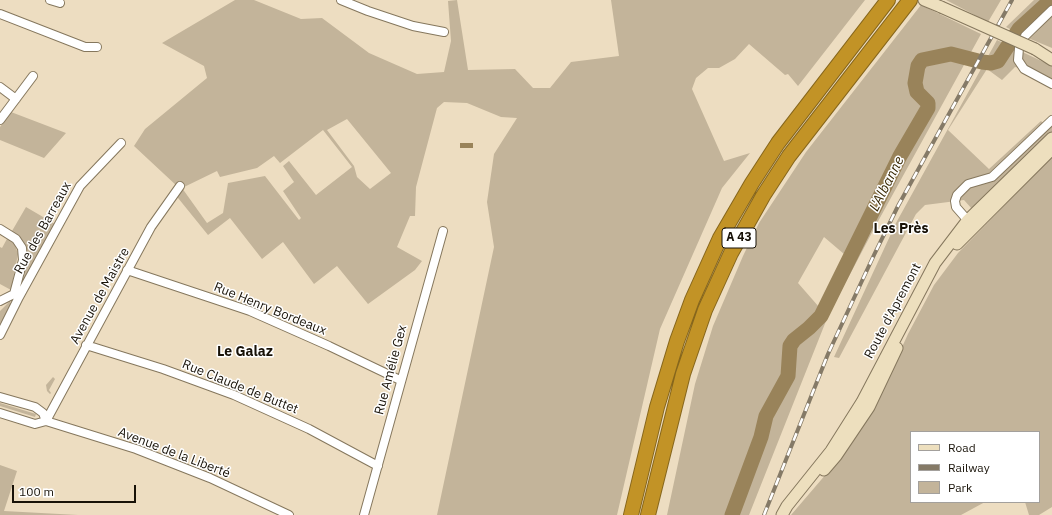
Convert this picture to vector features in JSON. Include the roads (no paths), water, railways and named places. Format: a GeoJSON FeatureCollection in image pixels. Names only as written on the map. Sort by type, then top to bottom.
{"type":"FeatureCollection","features":[{"type":"Feature","properties":{"kind":"highway","name":"A 43"},"geometry":{"type":"LineString","coordinates":[[631,515],[657,407],[677,341],[692,300],[720,238],[752,183],[778,143],[888,0]]}},
{"type":"Feature","properties":{"kind":"highway","name":"A 43"},"geometry":{"type":"LineString","coordinates":[[648,515],[683,374],[705,310],[731,253],[762,196],[789,156],[910,0]]}},
{"type":"Feature","properties":{"kind":"main road"},"geometry":{"type":"LineString","coordinates":[[924,0],[1036,49],[1052,58]]}},
{"type":"Feature","properties":{"kind":"main road","name":"Route d'Apremont"},"geometry":{"type":"LineString","coordinates":[[782,515],[787,506],[844,431],[862,402],[924,280],[938,258],[1052,138]]}},
{"type":"Feature","properties":{"kind":"main road","name":"Route d'Apremont"},"geometry":{"type":"LineString","coordinates":[[786,515],[836,456],[869,407],[929,284],[970,224],[1052,149]]}},
{"type":"Feature","properties":{"kind":"street"},"geometry":{"type":"LineString","coordinates":[[50,0],[60,3]]}},
{"type":"Feature","properties":{"kind":"street"},"geometry":{"type":"LineString","coordinates":[[341,0],[368,12],[413,26],[444,32]]}},
{"type":"Feature","properties":{"kind":"street"},"geometry":{"type":"LineString","coordinates":[[1052,10],[1026,36],[1019,48],[1018,60],[1024,69],[1052,84]]}},
{"type":"Feature","properties":{"kind":"street"},"geometry":{"type":"LineString","coordinates":[[0,14],[85,47],[96,47]]}},
{"type":"Feature","properties":{"kind":"street"},"geometry":{"type":"LineString","coordinates":[[0,120],[34,76]]}},
{"type":"Feature","properties":{"kind":"street"},"geometry":{"type":"LineString","coordinates":[[0,87],[16,99]]}},
{"type":"Feature","properties":{"kind":"street"},"geometry":{"type":"LineString","coordinates":[[970,224],[956,207],[955,201],[961,190],[968,184],[992,177],[1052,120]]}},
{"type":"Feature","properties":{"kind":"street","name":"Rue des Barreaux"},"geometry":{"type":"LineString","coordinates":[[0,335],[16,295],[80,186],[121,143]]}},
{"type":"Feature","properties":{"kind":"street","name":"Avenue de Maistre"},"geometry":{"type":"LineString","coordinates":[[46,421],[151,227],[180,186]]}},
{"type":"Feature","properties":{"kind":"street"},"geometry":{"type":"LineString","coordinates":[[0,229],[16,239],[22,248],[22,260],[16,295],[8,296],[0,301]]}},
{"type":"Feature","properties":{"kind":"street","name":"Rue Amélie Gex"},"geometry":{"type":"LineString","coordinates":[[364,515],[400,380],[443,231]]}},
{"type":"Feature","properties":{"kind":"street","name":"Rue Henry Bordeaux"},"geometry":{"type":"LineString","coordinates":[[128,270],[250,311],[329,346],[400,380]]}},
{"type":"Feature","properties":{"kind":"street","name":"Rue Claude de Buttet"},"geometry":{"type":"LineString","coordinates":[[86,345],[163,369],[234,395],[309,429],[378,466]]}},
{"type":"Feature","properties":{"kind":"street"},"geometry":{"type":"LineString","coordinates":[[0,397],[35,407],[43,413],[46,421]]}},
{"type":"Feature","properties":{"kind":"street","name":"Avenue de la Liberté"},"geometry":{"type":"LineString","coordinates":[[0,413],[35,424],[46,421],[136,449],[210,478],[289,515]]}},
{"type":"Feature","properties":{"kind":"waterway","name":"L'Albanne"},"geometry":{"type":"LineString","coordinates":[[732,515],[761,437],[766,416],[788,376],[790,346],[794,340],[821,316],[900,156],[928,108],[928,103],[917,92],[915,83],[918,66],[922,60],[951,54],[982,62],[991,63],[998,61],[1019,29],[1051,0]]}},
{"type":"Feature","properties":{"kind":"railway"},"geometry":{"type":"LineString","coordinates":[[764,515],[828,354],[874,255],[898,206],[1012,0]]}},
{"type":"Feature","properties":{"kind":"district","name":"Les Près"},"geometry":{"type":"Point","coordinates":[901,229]}},
{"type":"Feature","properties":{"kind":"district","name":"Le Galaz"},"geometry":{"type":"Point","coordinates":[245,352]}}]}
